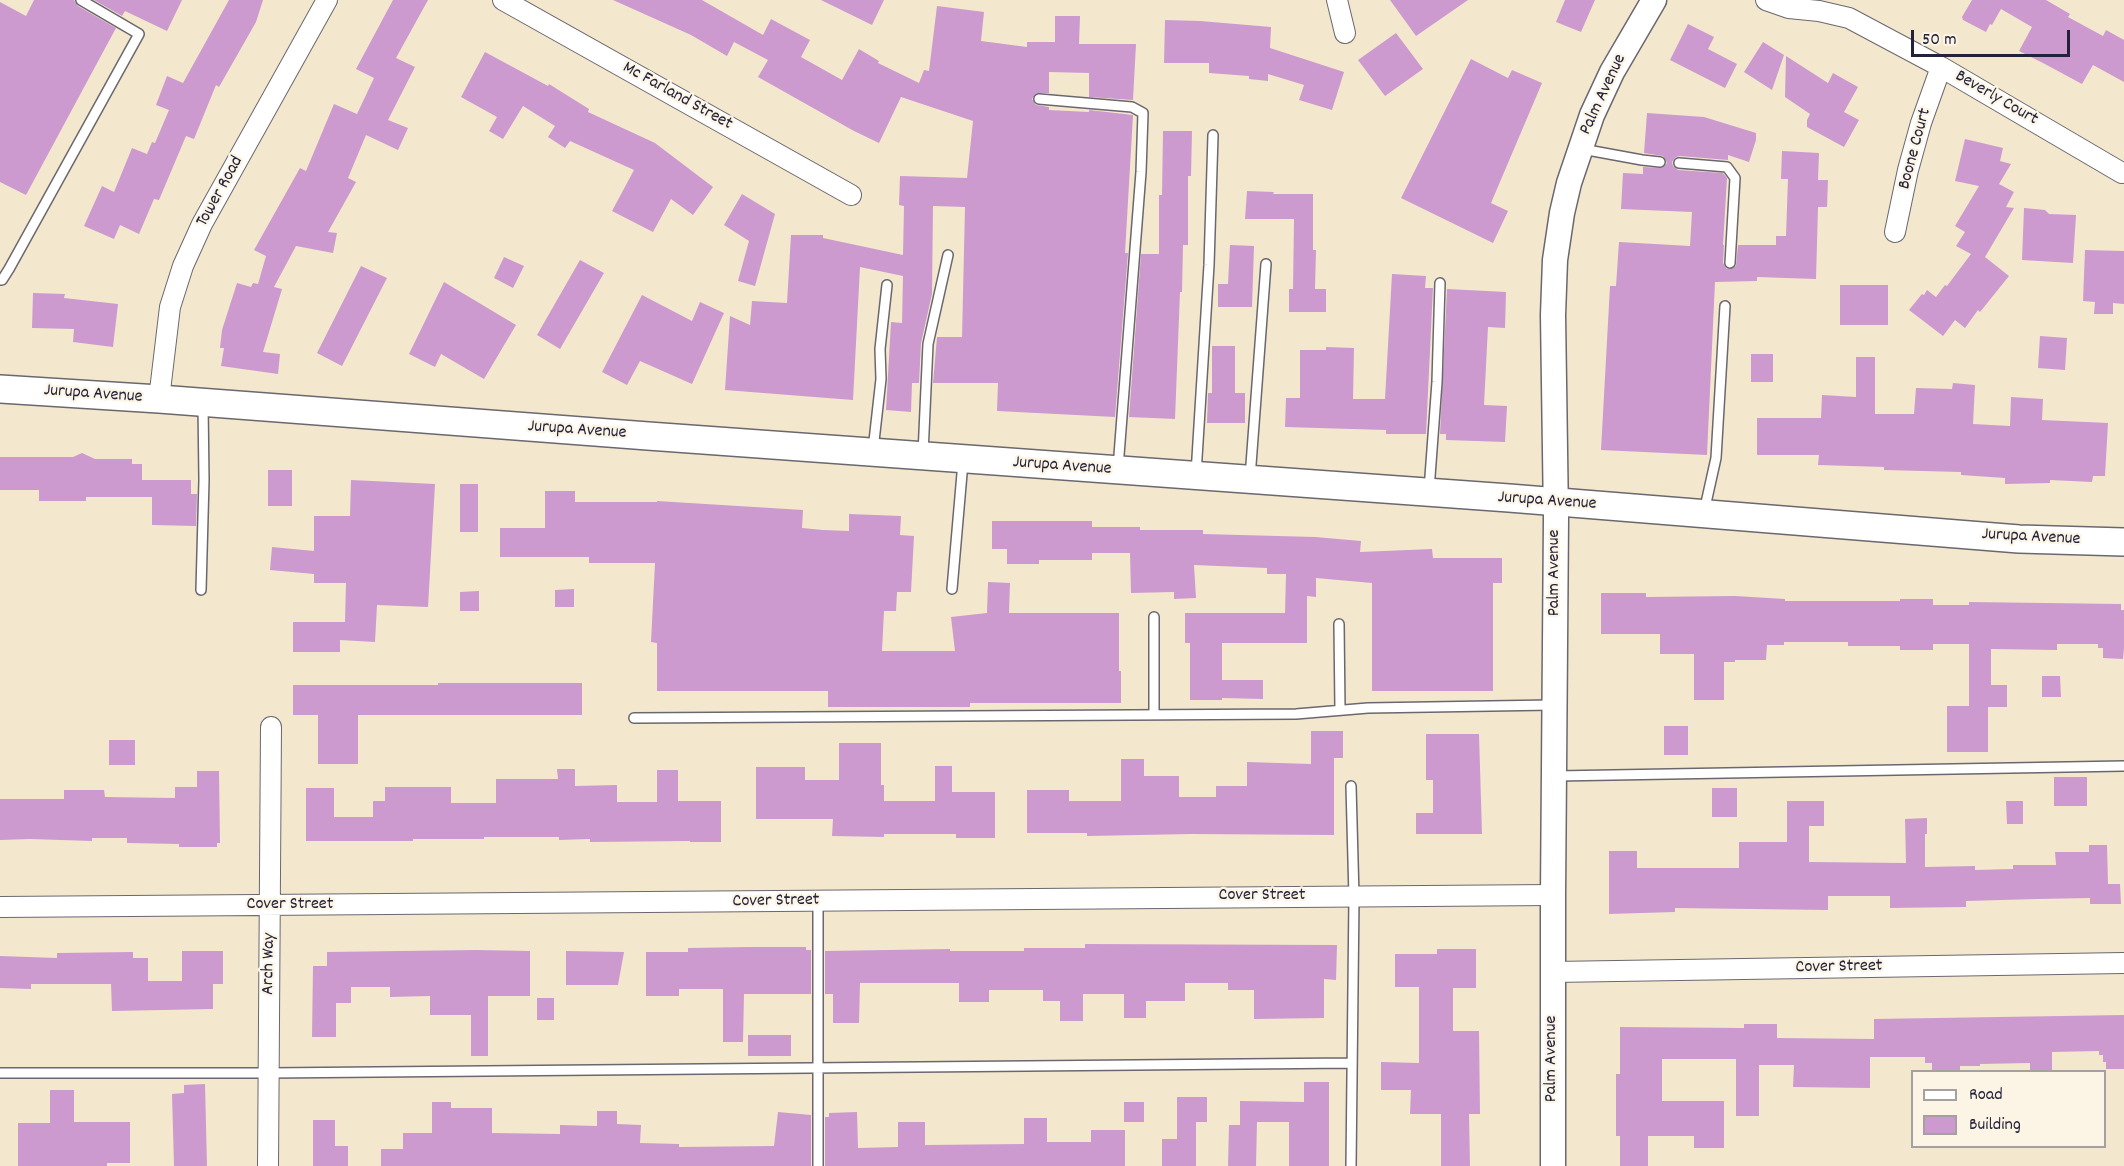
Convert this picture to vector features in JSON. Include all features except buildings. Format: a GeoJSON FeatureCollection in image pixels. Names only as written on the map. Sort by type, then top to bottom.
{"type":"FeatureCollection","features":[{"type":"Feature","properties":{"kind":"main road","name":"Jurupa Avenue"},"geometry":{"type":"LineString","coordinates":[[0,389],[1556,502],[2019,539],[2124,542]]}},
{"type":"Feature","properties":{"kind":"street","name":"Tower Road"},"geometry":{"type":"LineString","coordinates":[[159,399],[170,307],[183,266],[202,224],[327,0]]}},
{"type":"Feature","properties":{"kind":"street","name":"Mc Farland Street"},"geometry":{"type":"LineString","coordinates":[[503,0],[851,195]]}},
{"type":"Feature","properties":{"kind":"street"},"geometry":{"type":"LineString","coordinates":[[1337,0],[1345,33]]}},
{"type":"Feature","properties":{"kind":"street","name":"Palm Avenue"},"geometry":{"type":"LineString","coordinates":[[1553,1166],[1552,895],[1556,502],[1553,315],[1555,260],[1562,213],[1579,149],[1612,72],[1654,0]]}},
{"type":"Feature","properties":{"kind":"street","name":"Beverly Court"},"geometry":{"type":"LineString","coordinates":[[1766,0],[1789,8],[1819,11],[1849,18],[1941,67],[2122,173]]}},
{"type":"Feature","properties":{"kind":"street","name":"Boone Court"},"geometry":{"type":"LineString","coordinates":[[1896,232],[1908,170],[1921,123],[1941,67]]}},
{"type":"Feature","properties":{"kind":"street","name":"Arch Way"},"geometry":{"type":"LineString","coordinates":[[268,1166],[272,727]]}},
{"type":"Feature","properties":{"kind":"street","name":"Cover Street"},"geometry":{"type":"LineString","coordinates":[[0,907],[1552,895]]}},
{"type":"Feature","properties":{"kind":"street","name":"Cover Street"},"geometry":{"type":"LineString","coordinates":[[1553,972],[2124,963]]}},
{"type":"Feature","properties":{"kind":"lane"},"geometry":{"type":"LineString","coordinates":[[0,280],[9,269],[139,34],[81,0]]}},
{"type":"Feature","properties":{"kind":"lane"},"geometry":{"type":"LineString","coordinates":[[1039,99],[1132,107],[1143,113],[1141,171],[1118,471]]}},
{"type":"Feature","properties":{"kind":"lane"},"geometry":{"type":"LineString","coordinates":[[1196,476],[1209,265],[1213,135]]}},
{"type":"Feature","properties":{"kind":"lane"},"geometry":{"type":"LineString","coordinates":[[1579,149],[1660,162]]}},
{"type":"Feature","properties":{"kind":"lane"},"geometry":{"type":"LineString","coordinates":[[1679,163],[1727,167],[1735,178],[1730,263]]}},
{"type":"Feature","properties":{"kind":"lane"},"geometry":{"type":"LineString","coordinates":[[922,456],[928,344],[948,255]]}},
{"type":"Feature","properties":{"kind":"lane"},"geometry":{"type":"LineString","coordinates":[[1250,480],[1266,264]]}},
{"type":"Feature","properties":{"kind":"lane"},"geometry":{"type":"LineString","coordinates":[[1429,493],[1437,382],[1440,283]]}},
{"type":"Feature","properties":{"kind":"lane"},"geometry":{"type":"LineString","coordinates":[[873,453],[881,379],[880,349],[887,285]]}},
{"type":"Feature","properties":{"kind":"lane"},"geometry":{"type":"LineString","coordinates":[[1704,514],[1716,458],[1725,306]]}},
{"type":"Feature","properties":{"kind":"lane"},"geometry":{"type":"LineString","coordinates":[[201,590],[204,480],[203,402]]}},
{"type":"Feature","properties":{"kind":"lane"},"geometry":{"type":"LineString","coordinates":[[952,590],[964,459]]}},
{"type":"Feature","properties":{"kind":"lane"},"geometry":{"type":"LineString","coordinates":[[1154,617],[1154,715]]}},
{"type":"Feature","properties":{"kind":"lane"},"geometry":{"type":"LineString","coordinates":[[1339,624],[1340,710]]}},
{"type":"Feature","properties":{"kind":"lane"},"geometry":{"type":"LineString","coordinates":[[633,718],[1296,714],[1368,708],[1555,705]]}},
{"type":"Feature","properties":{"kind":"lane"},"geometry":{"type":"LineString","coordinates":[[1554,776],[2124,766]]}},
{"type":"Feature","properties":{"kind":"lane"},"geometry":{"type":"LineString","coordinates":[[1351,1166],[1354,897],[1352,786]]}},
{"type":"Feature","properties":{"kind":"lane"},"geometry":{"type":"LineString","coordinates":[[818,901],[818,1166]]}},
{"type":"Feature","properties":{"kind":"lane"},"geometry":{"type":"LineString","coordinates":[[0,1072],[269,1073],[1352,1064]]}}]}
